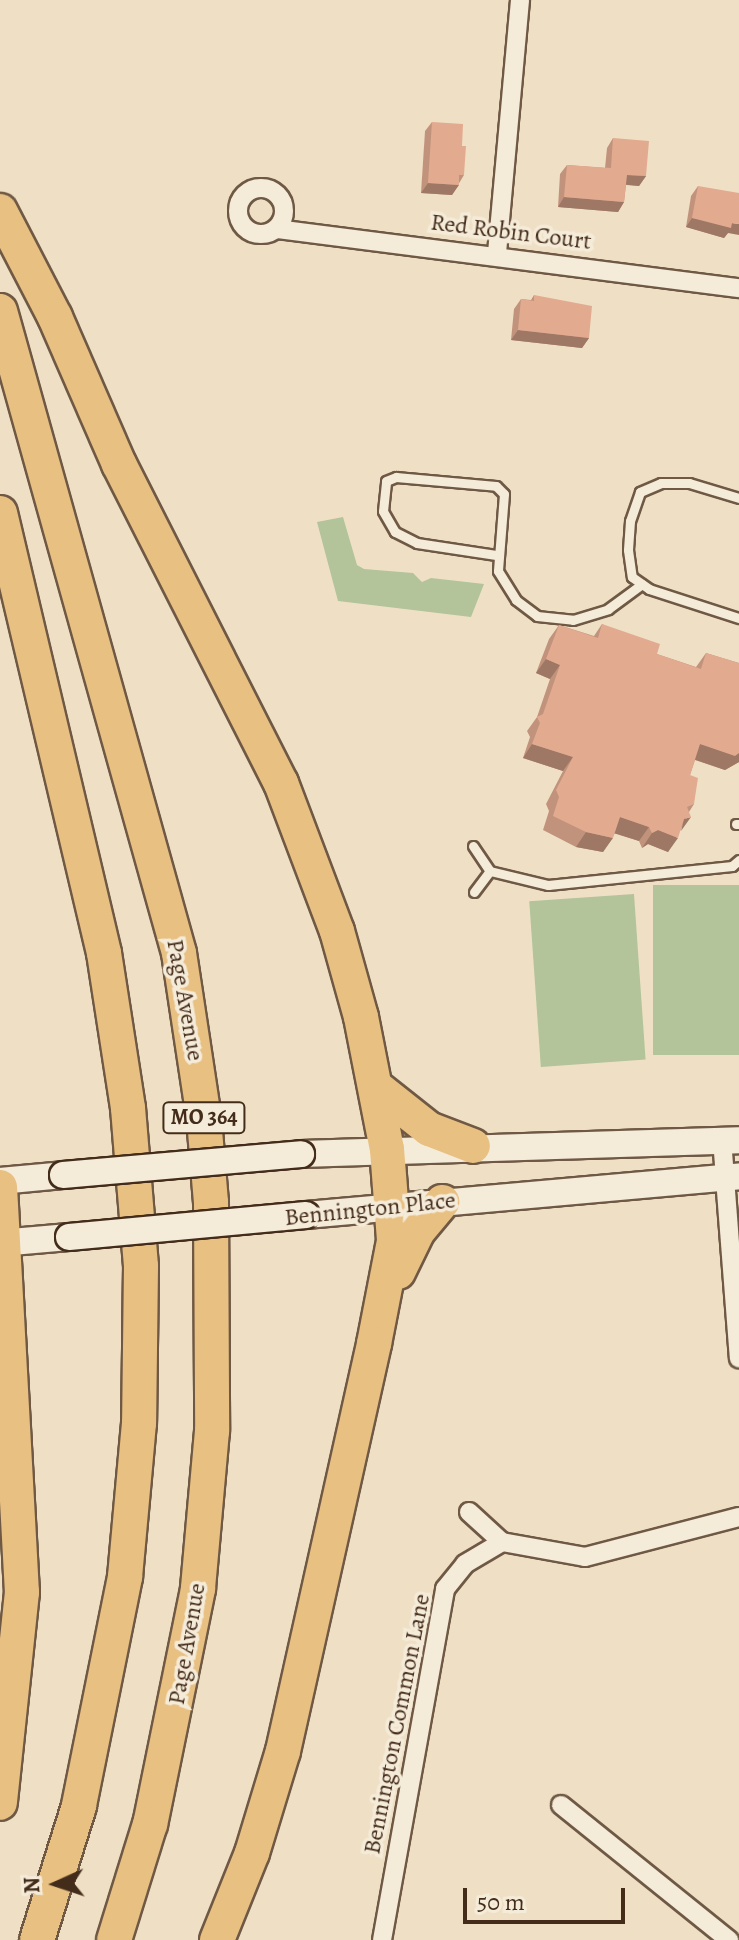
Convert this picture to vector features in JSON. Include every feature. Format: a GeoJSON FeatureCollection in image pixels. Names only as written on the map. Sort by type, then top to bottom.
{"type":"FeatureCollection","features":[{"type":"Feature","properties":{"kind":"highway"},"geometry":{"type":"LineString","coordinates":[[0,211],[55,317],[119,464],[281,783],[337,931],[376,1087],[387,1149],[394,1241],[382,1304],[283,1751],[252,1853],[217,1940]]}},
{"type":"Feature","properties":{"kind":"highway","name":"Page Avenue"},"geometry":{"type":"LineString","coordinates":[[0,311],[175,937],[200,1091],[211,1202],[212,1431],[198,1589],[153,1810],[114,1940]]}},
{"type":"Feature","properties":{"kind":"highway","name":"MO 364"},"geometry":{"type":"LineString","coordinates":[[0,513],[24,601],[118,1029],[135,1169],[141,1297],[134,1497],[113,1653],[79,1806],[37,1940]]}},
{"type":"Feature","properties":{"kind":"highway"},"geometry":{"type":"LineString","coordinates":[[0,569],[24,601]]}},
{"type":"Feature","properties":{"kind":"highway"},"geometry":{"type":"LineString","coordinates":[[376,1087],[429,1129],[473,1146]]}},
{"type":"Feature","properties":{"kind":"highway"},"geometry":{"type":"LineString","coordinates":[[0,1187],[4,1328],[22,1592],[0,1803]]}},
{"type":"Feature","properties":{"kind":"highway"},"geometry":{"type":"LineString","coordinates":[[382,1304],[418,1231],[442,1202]]}},
{"type":"Feature","properties":{"kind":"main road"},"geometry":{"type":"LineString","coordinates":[[0,1181],[387,1149],[731,1140]]}},
{"type":"Feature","properties":{"kind":"main road","name":"Bennington Place"},"geometry":{"type":"LineString","coordinates":[[2,1243],[732,1177]]}},
{"type":"Feature","properties":{"kind":"street"},"geometry":{"type":"LineString","coordinates":[[497,253],[520,0]]}},
{"type":"Feature","properties":{"kind":"street","name":"Red Robin Court"},"geometry":{"type":"LineString","coordinates":[[277,229],[497,253],[739,288]]}},
{"type":"Feature","properties":{"kind":"street"},"geometry":{"type":"LineString","coordinates":[[731,1140],[739,1358]]}},
{"type":"Feature","properties":{"kind":"street"},"geometry":{"type":"LineString","coordinates":[[469,1512],[502,1542],[585,1557],[739,1517]]}},
{"type":"Feature","properties":{"kind":"street","name":"Bennington Common Lane"},"geometry":{"type":"LineString","coordinates":[[382,1940],[445,1589],[465,1564],[502,1542]]}},
{"type":"Feature","properties":{"kind":"street"},"geometry":{"type":"LineString","coordinates":[[561,1805],[729,1940]]}},
{"type":"Feature","properties":{"kind":"lane"},"geometry":{"type":"LineString","coordinates":[[496,555],[417,543],[395,532],[383,511],[386,481],[396,477],[496,486],[504,494],[496,555],[498,571],[516,600],[537,616],[573,620],[608,609],[642,584]]}},
{"type":"Feature","properties":{"kind":"lane"},"geometry":{"type":"LineString","coordinates":[[739,498],[689,483],[661,483],[640,492],[630,521],[628,550],[632,577],[642,584],[739,618]]}},
{"type":"Feature","properties":{"kind":"lane"},"geometry":{"type":"LineString","coordinates":[[473,846],[490,871],[548,885],[732,866],[739,860]]}},
{"type":"Feature","properties":{"kind":"lane"},"geometry":{"type":"LineString","coordinates":[[474,892],[490,871]]}},
{"type":"Feature","properties":{"kind":"green space"},"geometry":{"type":"Polygon","coordinates":[[[343,517],[357,565],[364,569],[413,573],[422,582],[431,578],[484,584],[471,617],[338,601],[317,522],[343,517]]]}},
{"type":"Feature","properties":{"kind":"green space"},"geometry":{"type":"Polygon","coordinates":[[[653,885],[739,885],[739,1055],[653,1055],[653,885]]]}},
{"type":"Feature","properties":{"kind":"green space"},"geometry":{"type":"Polygon","coordinates":[[[634,894],[646,1060],[541,1067],[529,901],[634,894]]]}},
{"type":"Feature","properties":{"kind":"building"},"geometry":{"type":"Polygon","coordinates":[[[432,122],[463,124],[462,146],[466,146],[464,175],[459,175],[459,185],[428,183],[432,122]]]}},
{"type":"Feature","properties":{"kind":"building"},"geometry":{"type":"Polygon","coordinates":[[[613,138],[649,141],[646,176],[627,175],[624,202],[564,197],[567,165],[611,168],[613,138]]]}},
{"type":"Feature","properties":{"kind":"building"},"geometry":{"type":"Polygon","coordinates":[[[698,186],[739,193],[739,224],[732,223],[731,228],[692,218],[698,186]]]}},
{"type":"Feature","properties":{"kind":"building"},"geometry":{"type":"Polygon","coordinates":[[[534,295],[592,306],[589,338],[518,330],[521,299],[534,301],[534,295]]]}},
{"type":"Feature","properties":{"kind":"building"},"geometry":{"type":"Polygon","coordinates":[[[602,624],[660,644],[657,654],[701,669],[706,653],[739,663],[739,753],[735,756],[700,744],[690,775],[698,778],[694,804],[687,807],[691,817],[684,819],[678,838],[658,830],[652,833],[649,827],[620,817],[613,838],[586,832],[553,816],[559,797],[556,790],[573,757],[532,744],[540,723],[537,717],[543,714],[560,665],[546,659],[559,625],[598,638],[602,624]]]}}]}
